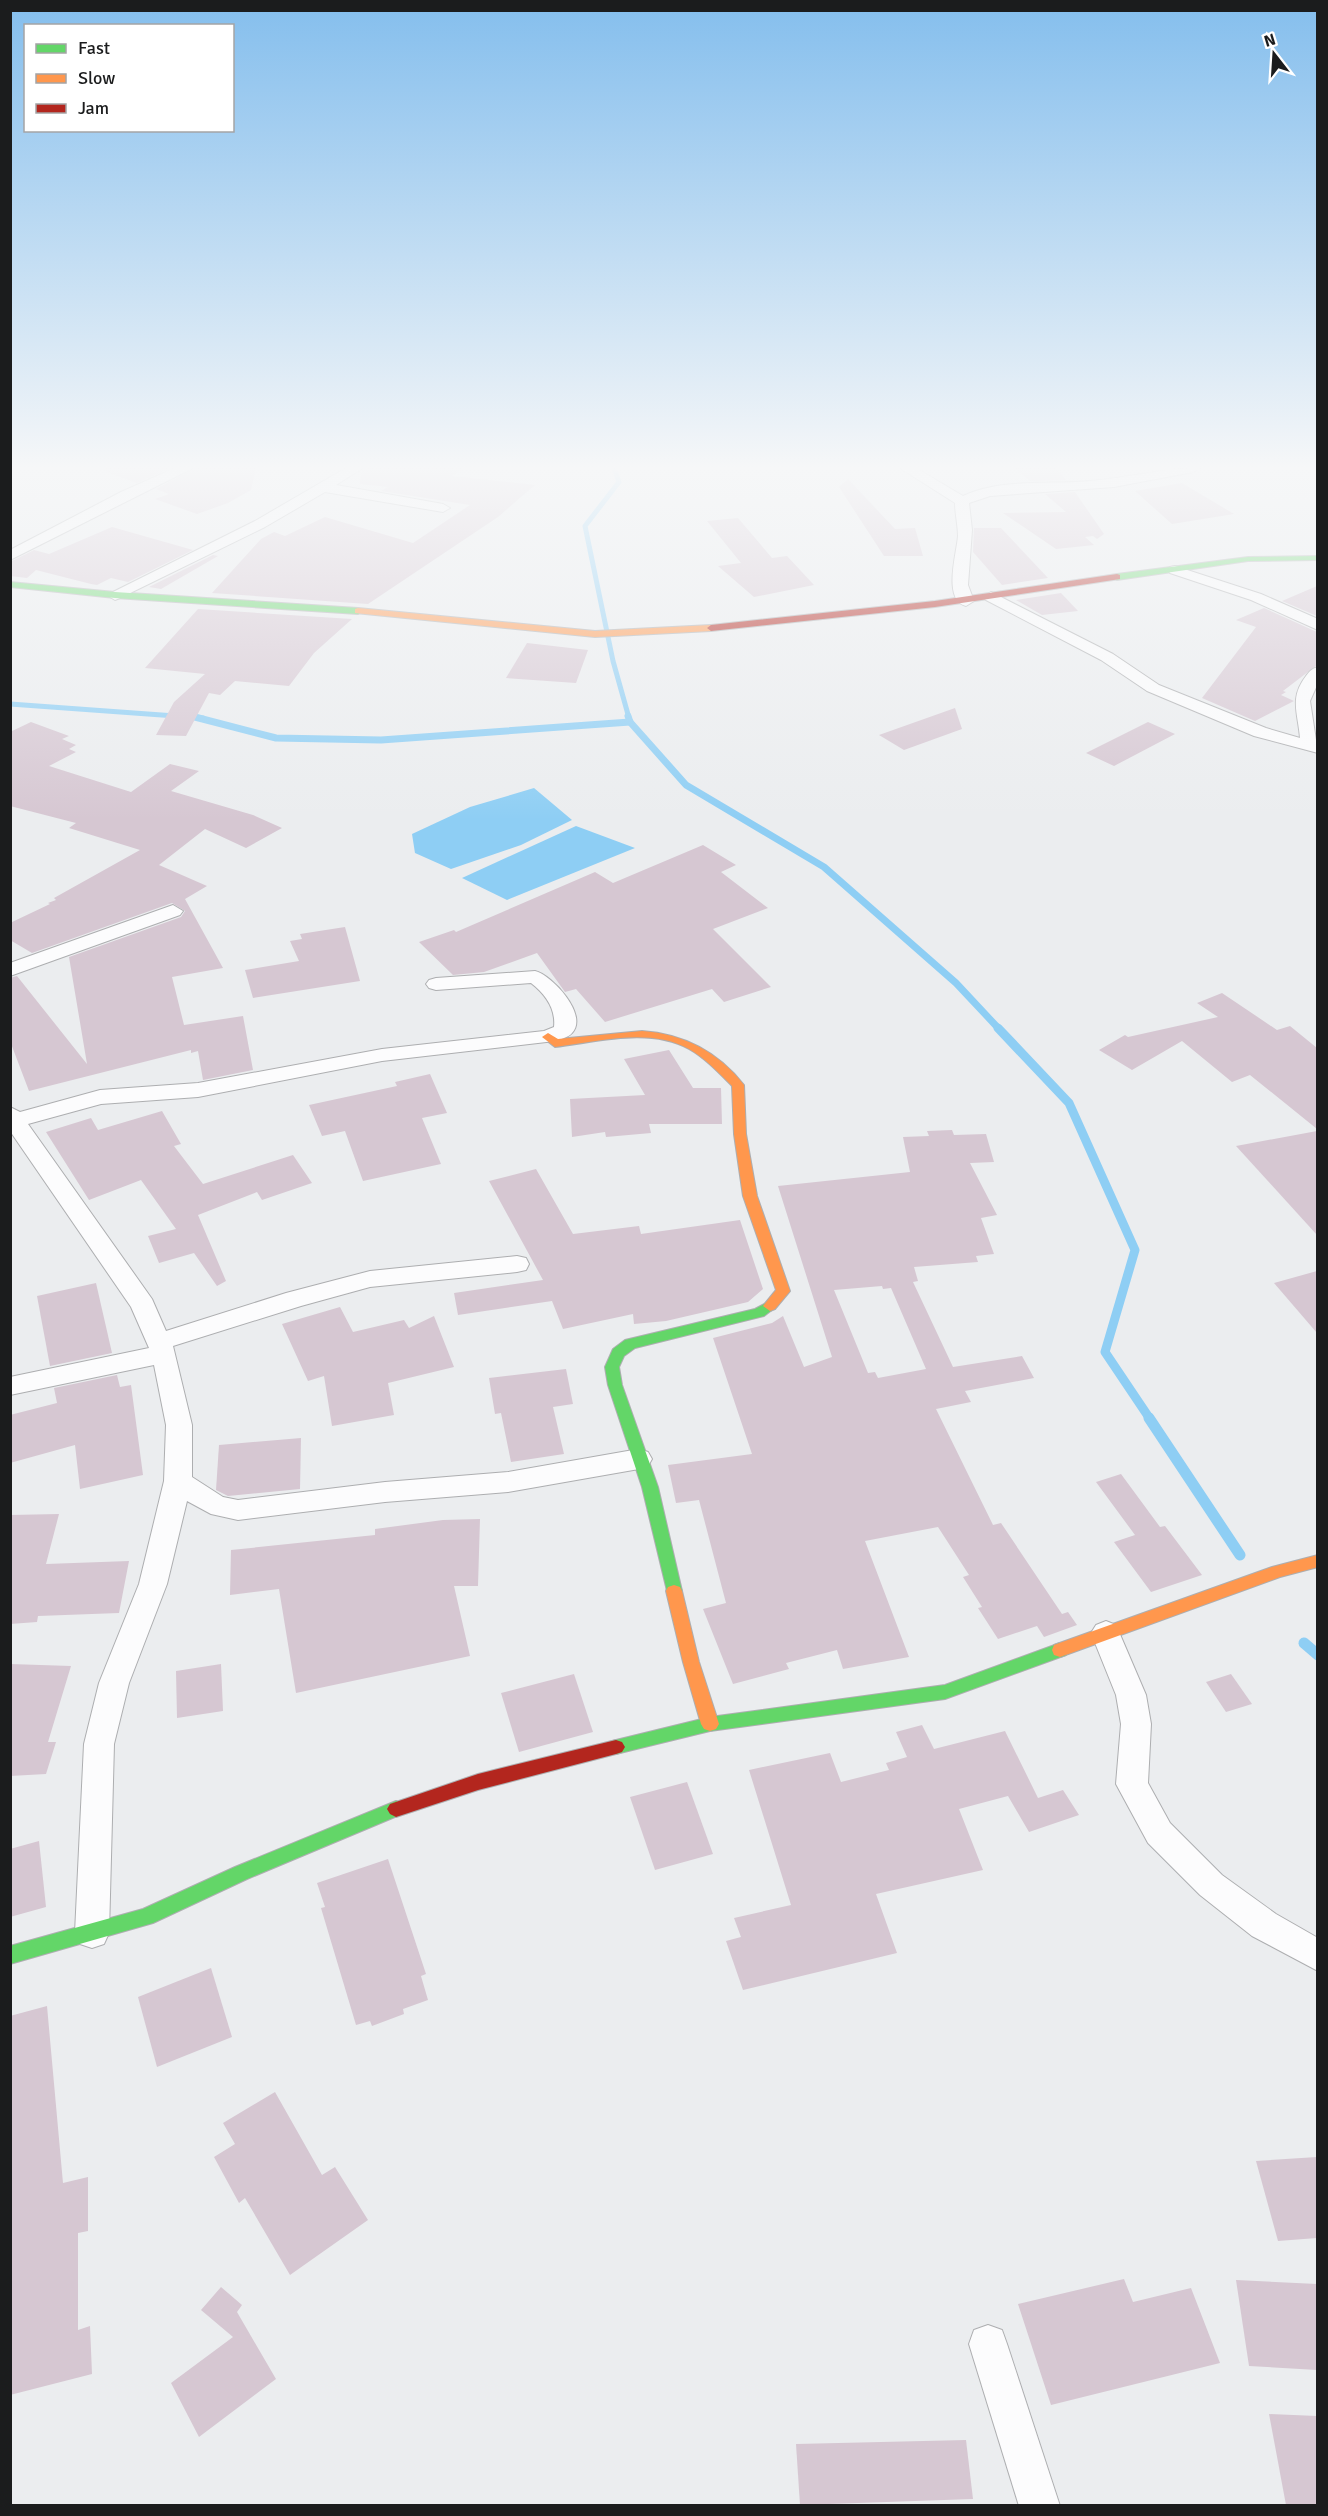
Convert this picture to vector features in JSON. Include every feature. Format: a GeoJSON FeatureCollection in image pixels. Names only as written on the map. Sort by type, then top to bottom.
{"type":"FeatureCollection","features":[{"type":"Feature","properties":{"kind":"street"},"geometry":{"type":"LineString","coordinates":[[24,585],[116,595],[385,613],[596,634],[786,621],[966,601],[1070,585]]}},
{"type":"Feature","properties":{"kind":"street"},"geometry":{"type":"LineString","coordinates":[[116,595],[135,585]]}},
{"type":"Feature","properties":{"kind":"street"},"geometry":{"type":"LineString","coordinates":[[960,585],[959,591],[966,601]]}},
{"type":"Feature","properties":{"kind":"street"},"geometry":{"type":"LineString","coordinates":[[1221,585],[1256,597],[1317,625]]}},
{"type":"Feature","properties":{"kind":"street"},"geometry":{"type":"LineString","coordinates":[[991,597],[1107,657],[1153,688],[1260,732],[1313,747],[1300,700],[1304,687],[1317,672]]}},
{"type":"Feature","properties":{"kind":"street"},"geometry":{"type":"LineString","coordinates":[[10,970],[173,911]]}},
{"type":"Feature","properties":{"kind":"street"},"geometry":{"type":"LineString","coordinates":[[92,1933],[99,1744],[104,1715],[114,1683],[153,1584],[178,1482],[178,1425],[162,1348],[143,1305],[14,1117],[100,1097],[198,1090],[382,1055],[548,1037],[564,1030],[565,1018],[548,985],[535,977],[436,984]]}},
{"type":"Feature","properties":{"kind":"street"},"geometry":{"type":"LineString","coordinates":[[548,1037],[555,1043],[646,1034],[676,1037],[715,1060],[738,1085],[740,1134],[750,1196],[783,1291],[775,1303],[759,1313],[630,1344],[618,1353],[612,1366],[615,1385],[661,1529],[691,1662],[710,1724]]}},
{"type":"Feature","properties":{"kind":"street"},"geometry":{"type":"LineString","coordinates":[[10,1386],[162,1348],[295,1299],[370,1279],[516,1264]]}},
{"type":"Feature","properties":{"kind":"street"},"geometry":{"type":"LineString","coordinates":[[178,1482],[212,1505],[223,1510],[238,1510],[386,1492],[508,1482],[639,1459]]}},
{"type":"Feature","properties":{"kind":"street"},"geometry":{"type":"LineString","coordinates":[[10,1955],[146,1917],[241,1873],[402,1808],[478,1782],[710,1724],[945,1692],[1278,1571],[1317,1561]]}},
{"type":"Feature","properties":{"kind":"street"},"geometry":{"type":"LineString","coordinates":[[1106,1633],[1131,1695],[1136,1724],[1132,1784],[1159,1833],[1212,1885],[1264,1925],[1317,1956]]}},
{"type":"Feature","properties":{"kind":"street"},"geometry":{"type":"LineString","coordinates":[[988,2344],[1040,2505]]}},
{"type":"Feature","properties":{"kind":"water"},"geometry":{"type":"Polygon","coordinates":[[[534,788],[572,820],[521,845],[451,869],[415,853],[412,834],[470,807],[534,788]]]}},
{"type":"Feature","properties":{"kind":"water"},"geometry":{"type":"Polygon","coordinates":[[[576,826],[635,848],[507,900],[462,878],[576,826]]]}},
{"type":"Feature","properties":{"kind":"building"},"geometry":{"type":"Polygon","coordinates":[[[152,585],[167,585],[161,589],[149,587],[152,585]]]}},
{"type":"Feature","properties":{"kind":"building"},"geometry":{"type":"Polygon","coordinates":[[[219,585],[396,585],[368,604],[212,593],[219,585]]]}},
{"type":"Feature","properties":{"kind":"building"},"geometry":{"type":"Polygon","coordinates":[[[741,585],[812,585],[754,597],[741,585]]]}},
{"type":"Feature","properties":{"kind":"building"},"geometry":{"type":"Polygon","coordinates":[[[1317,586],[1317,616],[1282,601],[1317,586]]]}},
{"type":"Feature","properties":{"kind":"building"},"geometry":{"type":"Polygon","coordinates":[[[1061,593],[1078,611],[1042,615],[1016,600],[1061,593]]]}},
{"type":"Feature","properties":{"kind":"building"},"geometry":{"type":"Polygon","coordinates":[[[1264,608],[1317,632],[1317,665],[1283,691],[1286,692],[1281,695],[1294,701],[1255,721],[1202,698],[1256,627],[1236,620],[1264,608]]]}},
{"type":"Feature","properties":{"kind":"building"},"geometry":{"type":"Polygon","coordinates":[[[198,609],[352,619],[314,653],[289,686],[235,681],[220,695],[209,693],[186,736],[156,735],[174,702],[205,674],[145,668],[198,609]]]}},
{"type":"Feature","properties":{"kind":"building"},"geometry":{"type":"Polygon","coordinates":[[[527,643],[588,650],[576,683],[506,678],[527,643]]]}},
{"type":"Feature","properties":{"kind":"building"},"geometry":{"type":"Polygon","coordinates":[[[955,708],[962,729],[904,750],[879,735],[955,708]]]}},
{"type":"Feature","properties":{"kind":"building"},"geometry":{"type":"Polygon","coordinates":[[[31,722],[69,736],[62,739],[76,745],[69,749],[76,752],[49,766],[131,792],[170,764],[199,771],[171,791],[253,815],[282,828],[246,848],[205,829],[159,865],[207,886],[185,899],[223,968],[172,977],[184,1025],[243,1016],[253,1070],[203,1080],[198,1051],[191,1053],[191,1050],[29,1091],[10,1041],[10,978],[17,976],[87,1064],[69,957],[181,917],[185,911],[172,903],[32,953],[10,940],[10,923],[50,904],[48,903],[56,900],[54,898],[140,850],[69,828],[76,823],[10,806],[10,732],[31,722]]]}},
{"type":"Feature","properties":{"kind":"building"},"geometry":{"type":"Polygon","coordinates":[[[1148,722],[1175,734],[1114,766],[1086,753],[1148,722]]]}},
{"type":"Feature","properties":{"kind":"building"},"geometry":{"type":"Polygon","coordinates":[[[703,845],[736,865],[721,872],[768,908],[713,929],[771,987],[724,1002],[712,989],[605,1022],[576,989],[565,992],[537,953],[484,972],[453,975],[419,942],[454,930],[456,932],[595,872],[613,883],[703,845]]]}},
{"type":"Feature","properties":{"kind":"building"},"geometry":{"type":"Polygon","coordinates":[[[345,927],[360,981],[253,998],[245,970],[299,961],[290,941],[302,939],[300,934],[345,927]]]}},
{"type":"Feature","properties":{"kind":"building"},"geometry":{"type":"Polygon","coordinates":[[[1222,993],[1277,1030],[1290,1026],[1317,1048],[1317,1129],[1250,1075],[1232,1082],[1182,1041],[1132,1070],[1099,1050],[1125,1035],[1128,1037],[1218,1017],[1197,1003],[1222,993]]]}},
{"type":"Feature","properties":{"kind":"building"},"geometry":{"type":"Polygon","coordinates":[[[669,1050],[693,1088],[721,1088],[722,1124],[649,1124],[651,1133],[606,1137],[605,1132],[572,1137],[570,1099],[645,1095],[624,1059],[669,1050]]]}},
{"type":"Feature","properties":{"kind":"building"},"geometry":{"type":"Polygon","coordinates":[[[430,1074],[447,1113],[422,1118],[441,1164],[363,1181],[345,1131],[322,1136],[309,1105],[397,1086],[395,1082],[430,1074]]]}},
{"type":"Feature","properties":{"kind":"building"},"geometry":{"type":"Polygon","coordinates":[[[162,1111],[181,1144],[174,1146],[203,1184],[293,1155],[312,1183],[262,1200],[257,1192],[198,1215],[226,1281],[217,1286],[194,1253],[159,1263],[148,1236],[176,1229],[141,1180],[89,1200],[46,1132],[91,1118],[98,1130],[162,1111]]]}},
{"type":"Feature","properties":{"kind":"building"},"geometry":{"type":"Polygon","coordinates":[[[952,1130],[954,1135],[986,1134],[994,1162],[970,1163],[997,1215],[981,1218],[994,1254],[976,1256],[978,1262],[914,1267],[918,1281],[913,1282],[953,1367],[1022,1356],[1034,1378],[965,1391],[971,1402],[936,1409],[993,1525],[1001,1523],[1062,1614],[1068,1612],[1077,1625],[1044,1637],[1037,1626],[998,1639],[978,1608],[982,1607],[963,1577],[969,1575],[938,1527],[865,1541],[909,1657],[843,1669],[837,1650],[786,1663],[789,1669],[733,1684],[703,1609],[726,1603],[699,1500],[676,1503],[668,1465],[752,1454],[713,1338],[772,1323],[783,1316],[804,1367],[832,1357],[778,1186],[910,1172],[903,1137],[929,1136],[927,1131],[952,1130]],[[882,1286],[834,1290],[868,1373],[875,1372],[878,1378],[926,1369],[891,1288],[883,1289],[882,1286]]]}},
{"type":"Feature","properties":{"kind":"building"},"geometry":{"type":"Polygon","coordinates":[[[1317,1131],[1317,1235],[1236,1146],[1317,1131]]]}},
{"type":"Feature","properties":{"kind":"building"},"geometry":{"type":"Polygon","coordinates":[[[536,1169],[573,1234],[639,1226],[641,1234],[740,1220],[763,1289],[748,1302],[666,1321],[634,1324],[633,1314],[563,1329],[552,1301],[458,1315],[454,1293],[543,1280],[489,1181],[536,1169]]]}},
{"type":"Feature","properties":{"kind":"building"},"geometry":{"type":"Polygon","coordinates":[[[1317,1271],[1317,1333],[1274,1283],[1317,1271]]]}},
{"type":"Feature","properties":{"kind":"building"},"geometry":{"type":"Polygon","coordinates":[[[96,1283],[112,1353],[50,1366],[37,1296],[96,1283]]]}},
{"type":"Feature","properties":{"kind":"building"},"geometry":{"type":"Polygon","coordinates":[[[340,1307],[353,1332],[404,1320],[409,1328],[434,1316],[454,1367],[388,1383],[394,1415],[332,1426],[324,1376],[308,1381],[282,1324],[340,1307]]]}},
{"type":"Feature","properties":{"kind":"building"},"geometry":{"type":"Polygon","coordinates":[[[566,1369],[573,1404],[553,1407],[564,1454],[511,1462],[501,1413],[495,1414],[489,1378],[566,1369]]]}},
{"type":"Feature","properties":{"kind":"building"},"geometry":{"type":"Polygon","coordinates":[[[117,1375],[120,1387],[131,1385],[143,1475],[80,1489],[75,1445],[10,1463],[10,1415],[57,1403],[54,1388],[117,1375]]]}},
{"type":"Feature","properties":{"kind":"building"},"geometry":{"type":"Polygon","coordinates":[[[301,1438],[300,1489],[228,1496],[216,1490],[219,1445],[301,1438]]]}},
{"type":"Feature","properties":{"kind":"building"},"geometry":{"type":"Polygon","coordinates":[[[1121,1474],[1160,1527],[1165,1526],[1202,1575],[1151,1592],[1114,1542],[1135,1535],[1096,1482],[1121,1474]]]}},
{"type":"Feature","properties":{"kind":"building"},"geometry":{"type":"Polygon","coordinates":[[[59,1514],[46,1564],[129,1561],[119,1613],[38,1616],[37,1622],[10,1624],[10,1515],[59,1514]]]}},
{"type":"Feature","properties":{"kind":"building"},"geometry":{"type":"Polygon","coordinates":[[[480,1519],[478,1586],[454,1586],[470,1656],[296,1693],[279,1589],[230,1595],[231,1550],[375,1535],[375,1529],[443,1520],[480,1519]]]}},
{"type":"Feature","properties":{"kind":"building"},"geometry":{"type":"Polygon","coordinates":[[[10,1664],[71,1666],[48,1742],[56,1742],[46,1774],[10,1776],[10,1664]]]}},
{"type":"Feature","properties":{"kind":"building"},"geometry":{"type":"Polygon","coordinates":[[[221,1664],[223,1711],[177,1718],[176,1671],[221,1664]]]}},
{"type":"Feature","properties":{"kind":"building"},"geometry":{"type":"Polygon","coordinates":[[[574,1674],[593,1732],[519,1752],[501,1693],[574,1674]]]}},
{"type":"Feature","properties":{"kind":"building"},"geometry":{"type":"Polygon","coordinates":[[[1231,1674],[1252,1704],[1226,1712],[1206,1682],[1231,1674]]]}},
{"type":"Feature","properties":{"kind":"building"},"geometry":{"type":"Polygon","coordinates":[[[922,1725],[934,1749],[1005,1731],[1038,1798],[1063,1790],[1079,1815],[1029,1832],[1008,1796],[959,1809],[983,1870],[876,1894],[897,1953],[743,1990],[726,1941],[741,1937],[734,1918],[791,1905],[749,1770],[830,1753],[841,1782],[889,1770],[886,1763],[907,1757],[896,1732],[922,1725]]]}},
{"type":"Feature","properties":{"kind":"building"},"geometry":{"type":"Polygon","coordinates":[[[687,1782],[713,1854],[655,1870],[630,1797],[687,1782]]]}},
{"type":"Feature","properties":{"kind":"building"},"geometry":{"type":"Polygon","coordinates":[[[39,1841],[46,1907],[10,1917],[10,1849],[39,1841]]]}},
{"type":"Feature","properties":{"kind":"building"},"geometry":{"type":"Polygon","coordinates":[[[388,1859],[426,1974],[421,1976],[428,2000],[403,2009],[404,2014],[372,2026],[370,2021],[356,2025],[321,1908],[325,1907],[317,1883],[388,1859]]]}},
{"type":"Feature","properties":{"kind":"building"},"geometry":{"type":"Polygon","coordinates":[[[211,1968],[232,2037],[157,2067],[138,1997],[211,1968]]]}},
{"type":"Feature","properties":{"kind":"building"},"geometry":{"type":"Polygon","coordinates":[[[47,2006],[63,2183],[88,2177],[88,2231],[78,2233],[78,2330],[90,2326],[92,2374],[10,2395],[10,2016],[47,2006]]]}},
{"type":"Feature","properties":{"kind":"building"},"geometry":{"type":"Polygon","coordinates":[[[275,2092],[322,2175],[335,2167],[368,2220],[290,2275],[245,2198],[239,2203],[214,2157],[235,2144],[223,2123],[275,2092]]]}},
{"type":"Feature","properties":{"kind":"building"},"geometry":{"type":"Polygon","coordinates":[[[1317,2157],[1317,2238],[1278,2241],[1256,2161],[1317,2157]]]}},
{"type":"Feature","properties":{"kind":"building"},"geometry":{"type":"Polygon","coordinates":[[[1124,2279],[1133,2302],[1191,2288],[1220,2363],[1051,2405],[1018,2304],[1124,2279]]]}},
{"type":"Feature","properties":{"kind":"building"},"geometry":{"type":"Polygon","coordinates":[[[1236,2280],[1317,2284],[1317,2370],[1249,2366],[1236,2280]]]}},
{"type":"Feature","properties":{"kind":"building"},"geometry":{"type":"Polygon","coordinates":[[[221,2287],[242,2305],[237,2312],[276,2379],[199,2437],[171,2383],[233,2337],[201,2310],[221,2287]]]}},
{"type":"Feature","properties":{"kind":"building"},"geometry":{"type":"Polygon","coordinates":[[[1269,2414],[1317,2416],[1317,2505],[1286,2505],[1269,2414]]]}},
{"type":"Feature","properties":{"kind":"building"},"geometry":{"type":"Polygon","coordinates":[[[966,2440],[973,2499],[800,2505],[796,2444],[966,2440]]]}},
{"type":"Feature","properties":{"kind":"waterway"},"geometry":{"type":"LineString","coordinates":[[597,585],[613,661],[629,718]]}},
{"type":"Feature","properties":{"kind":"waterway"},"geometry":{"type":"LineString","coordinates":[[10,704],[197,718]]}},
{"type":"Feature","properties":{"kind":"waterway"},"geometry":{"type":"LineString","coordinates":[[191,716],[197,718]]}},
{"type":"Feature","properties":{"kind":"waterway"},"geometry":{"type":"LineString","coordinates":[[628,716],[630,722]]}},
{"type":"Feature","properties":{"kind":"waterway"},"geometry":{"type":"LineString","coordinates":[[197,718],[203,718]]}},
{"type":"Feature","properties":{"kind":"waterway"},"geometry":{"type":"LineString","coordinates":[[197,718],[276,738],[381,740],[630,722]]}},
{"type":"Feature","properties":{"kind":"waterway"},"geometry":{"type":"LineString","coordinates":[[630,722],[686,785],[824,867],[956,983],[1000,1030]]}},
{"type":"Feature","properties":{"kind":"waterway"},"geometry":{"type":"LineString","coordinates":[[998,1028],[1069,1103],[1135,1250],[1105,1352],[1150,1419]]}},
{"type":"Feature","properties":{"kind":"waterway"},"geometry":{"type":"LineString","coordinates":[[1149,1418],[1240,1555]]}},
{"type":"Feature","properties":{"kind":"waterway"},"geometry":{"type":"LineString","coordinates":[[1304,1643],[1318,1655]]}},
{"type":"Feature","properties":{"kind":"traffic: fast"},"geometry":{"type":"LineString","coordinates":[[23,585],[115,595],[358,611]]}},
{"type":"Feature","properties":{"kind":"traffic: fast"},"geometry":{"type":"LineString","coordinates":[[674,1591],[650,1487],[615,1385],[612,1367],[618,1353],[630,1344],[759,1313],[770,1306]]}},
{"type":"Feature","properties":{"kind":"traffic: fast"},"geometry":{"type":"LineString","coordinates":[[616,1747],[710,1724],[945,1692],[1060,1650]]}},
{"type":"Feature","properties":{"kind":"traffic: fast"},"geometry":{"type":"LineString","coordinates":[[10,1955],[146,1917],[241,1873],[396,1809]]}},
{"type":"Feature","properties":{"kind":"traffic: slow"},"geometry":{"type":"LineString","coordinates":[[358,611],[595,634],[711,628]]}},
{"type":"Feature","properties":{"kind":"traffic: slow"},"geometry":{"type":"LineString","coordinates":[[548,1037],[555,1043],[625,1035],[676,1039],[704,1054],[738,1085],[740,1134],[750,1196],[783,1291],[770,1306]]}},
{"type":"Feature","properties":{"kind":"traffic: slow"},"geometry":{"type":"LineString","coordinates":[[1060,1650],[1278,1571],[1318,1561]]}},
{"type":"Feature","properties":{"kind":"traffic: slow"},"geometry":{"type":"LineString","coordinates":[[674,1591],[691,1662],[710,1724]]}},
{"type":"Feature","properties":{"kind":"traffic: jam"},"geometry":{"type":"LineString","coordinates":[[711,628],[935,604],[1060,585]]}},
{"type":"Feature","properties":{"kind":"traffic: jam"},"geometry":{"type":"LineString","coordinates":[[396,1809],[478,1782],[616,1747]]}}]}
